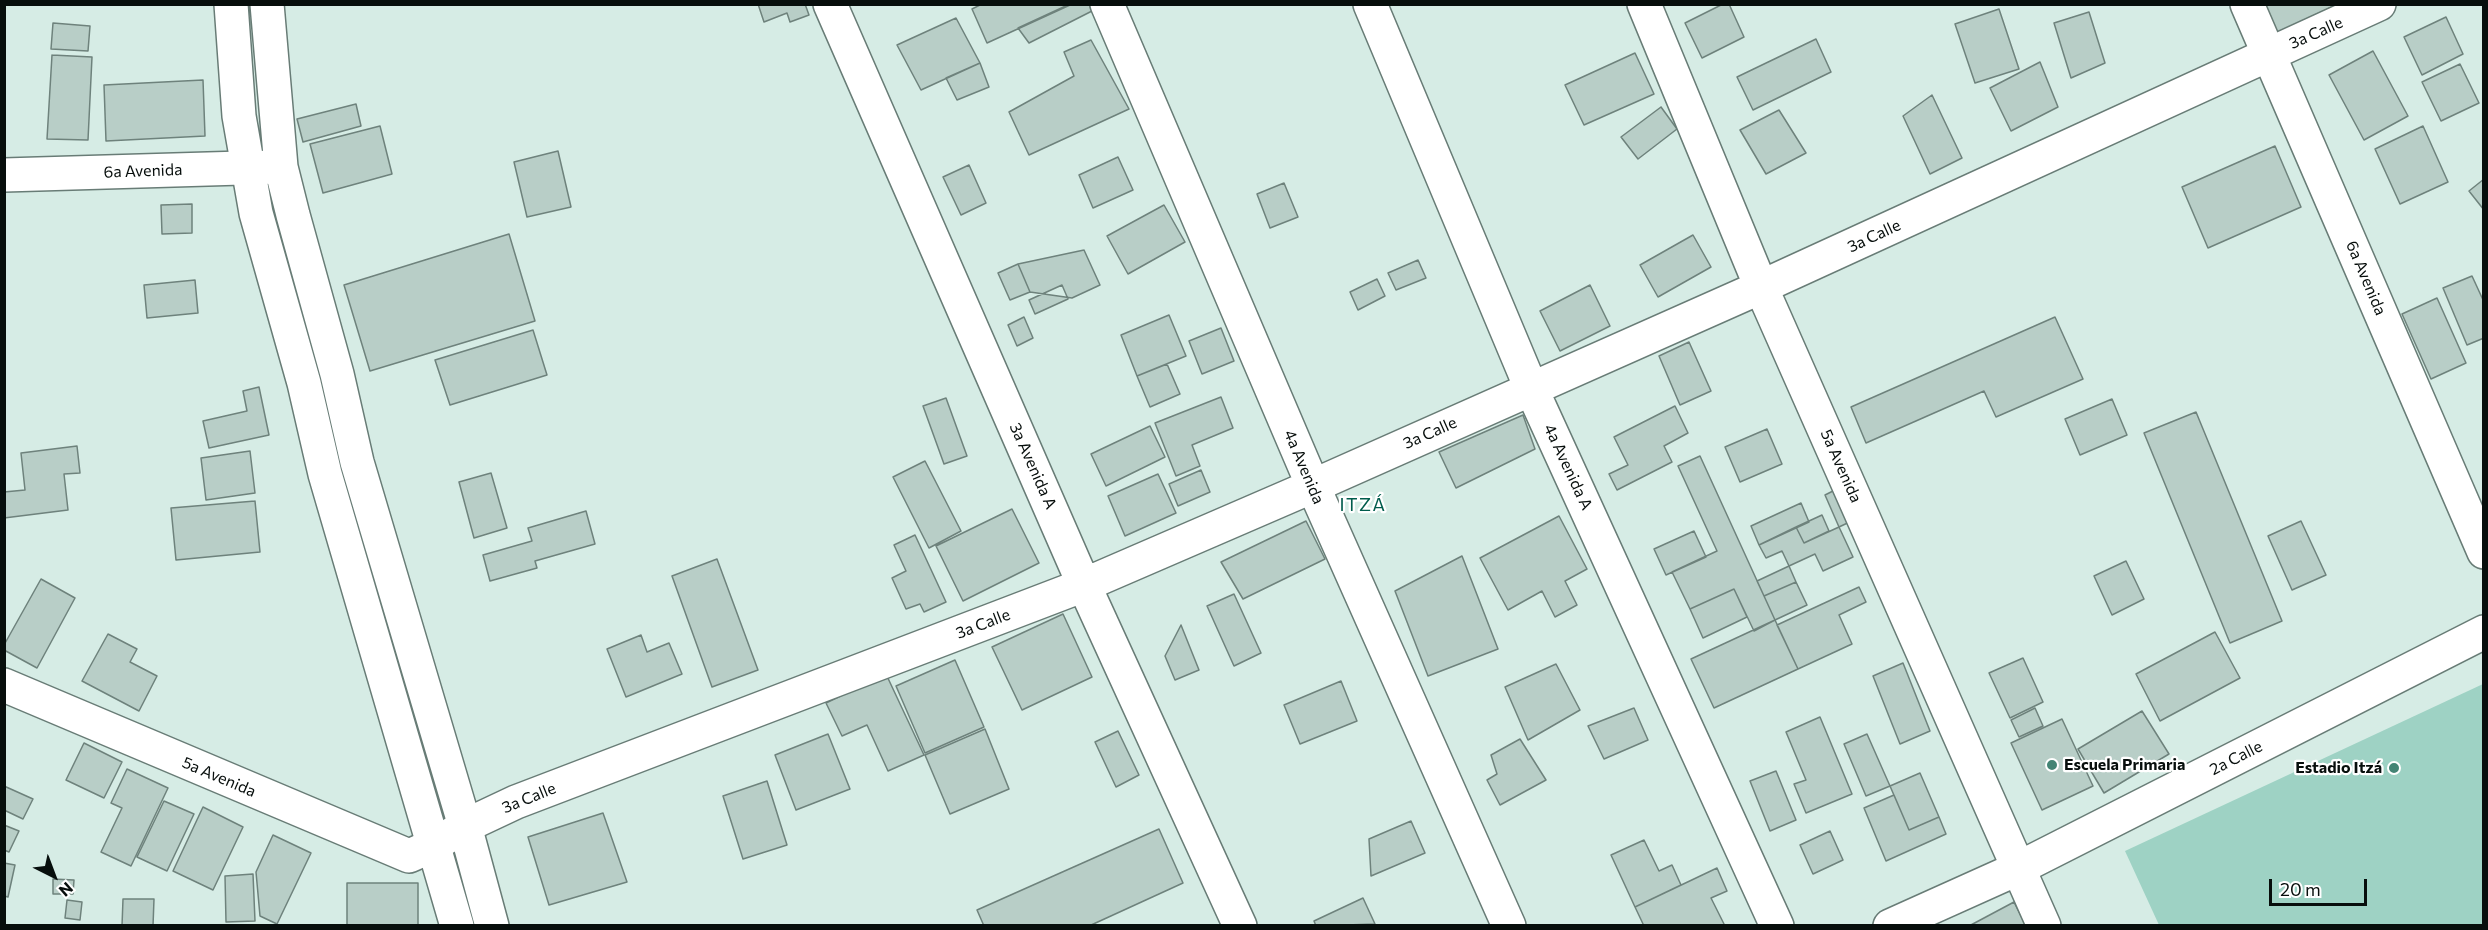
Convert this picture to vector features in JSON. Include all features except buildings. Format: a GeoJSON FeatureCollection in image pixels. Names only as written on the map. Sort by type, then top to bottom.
{"type":"FeatureCollection","features":[{"type":"Feature","properties":{"kind":"street"},"geometry":{"type":"LineString","coordinates":[[231,4],[239,116],[256,213],[304,383],[325,474],[457,926]]}},
{"type":"Feature","properties":{"kind":"street"},"geometry":{"type":"LineString","coordinates":[[267,4],[281,167],[337,374],[357,462],[465,825],[492,926]]}},
{"type":"Feature","properties":{"kind":"street","name":"3a Avenida A"},"geometry":{"type":"LineString","coordinates":[[830,4],[1084,585],[1240,926]]}},
{"type":"Feature","properties":{"kind":"street","name":"4a Avenida"},"geometry":{"type":"LineString","coordinates":[[1107,4],[1313,486],[1509,926]]}},
{"type":"Feature","properties":{"kind":"street","name":"4a Avenida A"},"geometry":{"type":"LineString","coordinates":[[1370,4],[1531,388],[1777,926]]}},
{"type":"Feature","properties":{"kind":"street","name":"6a Avenida"},"geometry":{"type":"LineString","coordinates":[[2247,4],[2484,552]]}},
{"type":"Feature","properties":{"kind":"street","name":"3a Calle"},"geometry":{"type":"LineString","coordinates":[[434,845],[465,825],[516,802],[1084,585],[1313,486],[1761,287],[2379,4]]}},
{"type":"Feature","properties":{"kind":"street","name":"5a Avenida"},"geometry":{"type":"LineString","coordinates":[[1644,5],[1761,287],[2044,926]]}},
{"type":"Feature","properties":{"kind":"street","name":"6a Avenida"},"geometry":{"type":"LineString","coordinates":[[4,175],[281,167]]}},
{"type":"Feature","properties":{"kind":"street"},"geometry":{"type":"LineString","coordinates":[[304,383],[337,374]]}},
{"type":"Feature","properties":{"kind":"street"},"geometry":{"type":"LineString","coordinates":[[325,474],[357,462]]}},
{"type":"Feature","properties":{"kind":"street","name":"2a Calle"},"geometry":{"type":"LineString","coordinates":[[1890,926],[2019,868],[2484,632]]}},
{"type":"Feature","properties":{"kind":"street","name":"5a Avenida"},"geometry":{"type":"LineString","coordinates":[[8,696],[410,856],[434,845]]}},
{"type":"Feature","properties":{"kind":"green space","name":"Estadio Itzá"},"geometry":{"type":"Polygon","coordinates":[[[2483,684],[2483,925],[2159,925],[2125,851],[2483,684]]]}},
{"type":"Feature","properties":{"kind":"place","name":"Escuela Primaria"},"geometry":{"type":"Point","coordinates":[2052,765]}},
{"type":"Feature","properties":{"kind":"place","name":"Estadio Itzá"},"geometry":{"type":"Point","coordinates":[2394,768]}},
{"type":"Feature","properties":{"kind":"district","name":"ITZÁ"},"geometry":{"type":"Point","coordinates":[1363,505]}}]}
